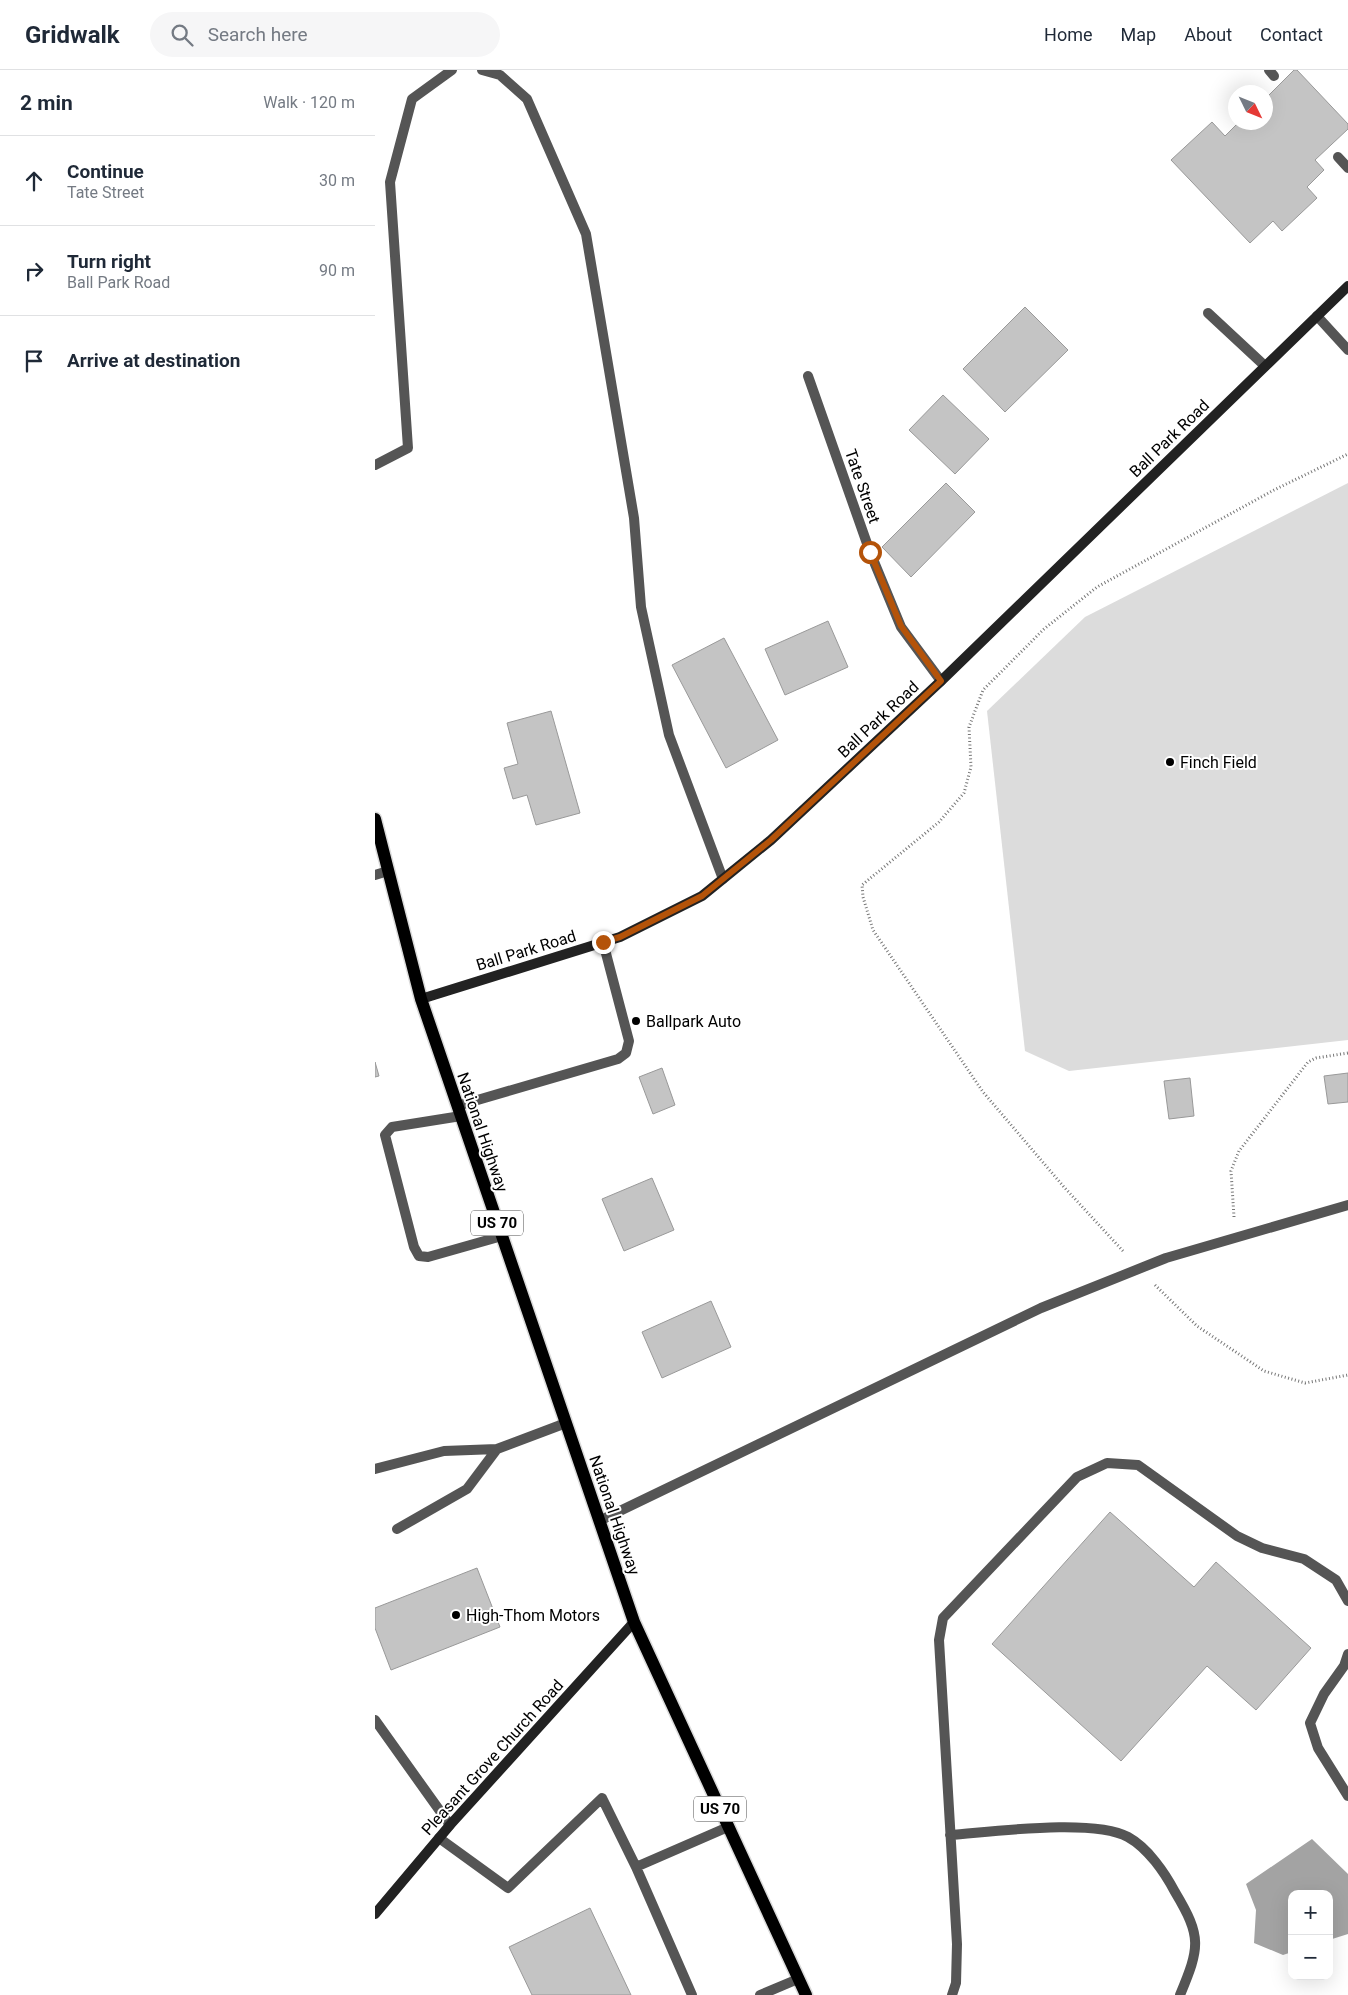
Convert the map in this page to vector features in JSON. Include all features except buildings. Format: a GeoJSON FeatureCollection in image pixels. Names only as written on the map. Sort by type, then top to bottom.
{"type":"FeatureCollection","features":[{"type":"Feature","properties":{"kind":"main road","name":"National Highway"},"geometry":{"type":"LineString","coordinates":[[375,819],[421,999],[634,1622]]}},
{"type":"Feature","properties":{"kind":"main road","name":"US 70"},"geometry":{"type":"LineString","coordinates":[[634,1622],[806,1995]]}},
{"type":"Feature","properties":{"kind":"street"},"geometry":{"type":"LineString","coordinates":[[375,465],[408,448],[390,182],[412,99],[452,70]]}},
{"type":"Feature","properties":{"kind":"street"},"geometry":{"type":"LineString","coordinates":[[482,70],[500,74],[527,99],[586,234],[634,518],[641,607],[669,735],[723,879]]}},
{"type":"Feature","properties":{"kind":"street"},"geometry":{"type":"LineString","coordinates":[[1338,157],[1348,168]]}},
{"type":"Feature","properties":{"kind":"street","name":"Ball Park Road"},"geometry":{"type":"LineString","coordinates":[[421,999],[620,937],[702,896],[771,840],[941,681],[1348,286]]}},
{"type":"Feature","properties":{"kind":"street"},"geometry":{"type":"LineString","coordinates":[[1208,312],[1265,366]]}},
{"type":"Feature","properties":{"kind":"street"},"geometry":{"type":"LineString","coordinates":[[1317,316],[1348,350]]}},
{"type":"Feature","properties":{"kind":"street","name":"Tate Street"},"geometry":{"type":"LineString","coordinates":[[809,376],[870,552],[901,626],[941,681]]}},
{"type":"Feature","properties":{"kind":"street"},"geometry":{"type":"LineString","coordinates":[[375,875],[388,871]]}},
{"type":"Feature","properties":{"kind":"street"},"geometry":{"type":"LineString","coordinates":[[502,1236],[428,1257],[419,1256],[414,1247],[385,1135],[393,1127],[459,1111],[618,1059],[626,1053],[629,1041],[603,942]]}},
{"type":"Feature","properties":{"kind":"street"},"geometry":{"type":"LineString","coordinates":[[599,1521],[1041,1308],[1166,1258],[1348,1205]]}},
{"type":"Feature","properties":{"kind":"street"},"geometry":{"type":"LineString","coordinates":[[375,1469],[444,1451],[497,1449],[566,1423]]}},
{"type":"Feature","properties":{"kind":"street"},"geometry":{"type":"LineString","coordinates":[[397,1529],[467,1490],[497,1449]]}},
{"type":"Feature","properties":{"kind":"street"},"geometry":{"type":"LineString","coordinates":[[952,1995],[956,1982],[957,1944],[939,1640],[943,1618],[1077,1477],[1107,1463],[1138,1465],[1237,1536],[1262,1548],[1305,1559],[1336,1580],[1348,1601]]}},
{"type":"Feature","properties":{"kind":"street","name":"Pleasant Grove Church Road"},"geometry":{"type":"LineString","coordinates":[[375,1914],[450,1825],[634,1622]]}},
{"type":"Feature","properties":{"kind":"street"},"geometry":{"type":"LineString","coordinates":[[1348,1654],[1344,1666],[1325,1694],[1310,1723],[1319,1748],[1348,1796]]}},
{"type":"Feature","properties":{"kind":"street"},"geometry":{"type":"LineString","coordinates":[[375,1720],[450,1825]]}},
{"type":"Feature","properties":{"kind":"street"},"geometry":{"type":"LineString","coordinates":[[439,1838],[508,1888],[602,1798],[636,1867],[692,1995]]}},
{"type":"Feature","properties":{"kind":"street"},"geometry":{"type":"LineString","coordinates":[[636,1867],[728,1827]]}},
{"type":"Feature","properties":{"kind":"street"},"geometry":{"type":"LineString","coordinates":[[950,1835],[1093,1827],[1128,1837],[1147,1853],[1171,1884],[1192,1920],[1196,1940],[1193,1964],[1181,1995]]}},
{"type":"Feature","properties":{"kind":"street"},"geometry":{"type":"LineString","coordinates":[[760,1995],[798,1979]]}},
{"type":"Feature","properties":{"kind":"path"},"geometry":{"type":"LineString","coordinates":[[1348,454],[1274,490],[1097,587],[1044,629],[983,690],[969,727],[971,767],[965,794],[939,822],[862,885],[863,897],[873,930],[983,1092],[1064,1187],[1140,1269],[1197,1326],[1264,1371],[1305,1384],[1348,1375]]}},
{"type":"Feature","properties":{"kind":"path"},"geometry":{"type":"LineString","coordinates":[[1236,1238],[1231,1171],[1239,1151],[1308,1062],[1316,1058],[1348,1053]]}},
{"type":"Feature","properties":{"kind":"shaded area","name":"Finch Field"},"geometry":{"type":"Polygon","coordinates":[[[1348,483],[1348,1040],[1069,1071],[1025,1051],[987,711],[1085,617],[1348,483]]]}},
{"type":"Feature","properties":{"kind":"shaded area"},"geometry":{"type":"Polygon","coordinates":[[[1312,1839],[1348,1874],[1348,1934],[1333,1939],[1333,1890],[1288,1890],[1288,1953],[1283,1955],[1254,1943],[1256,1910],[1246,1884],[1312,1839]]]}},
{"type":"Feature","properties":{"kind":"place","name":"Finch Field"},"geometry":{"type":"Point","coordinates":[1170,762]}},
{"type":"Feature","properties":{"kind":"place","name":"Ballpark Auto"},"geometry":{"type":"Point","coordinates":[636,1021]}},
{"type":"Feature","properties":{"kind":"place","name":"High-Thom Motors"},"geometry":{"type":"Point","coordinates":[456,1615]}},
{"type":"Feature","properties":{"kind":"route"},"geometry":{"type":"LineString","coordinates":[[603,942],[620,937],[702,896],[771,840],[941,681],[901,626],[870,552]]}}]}
